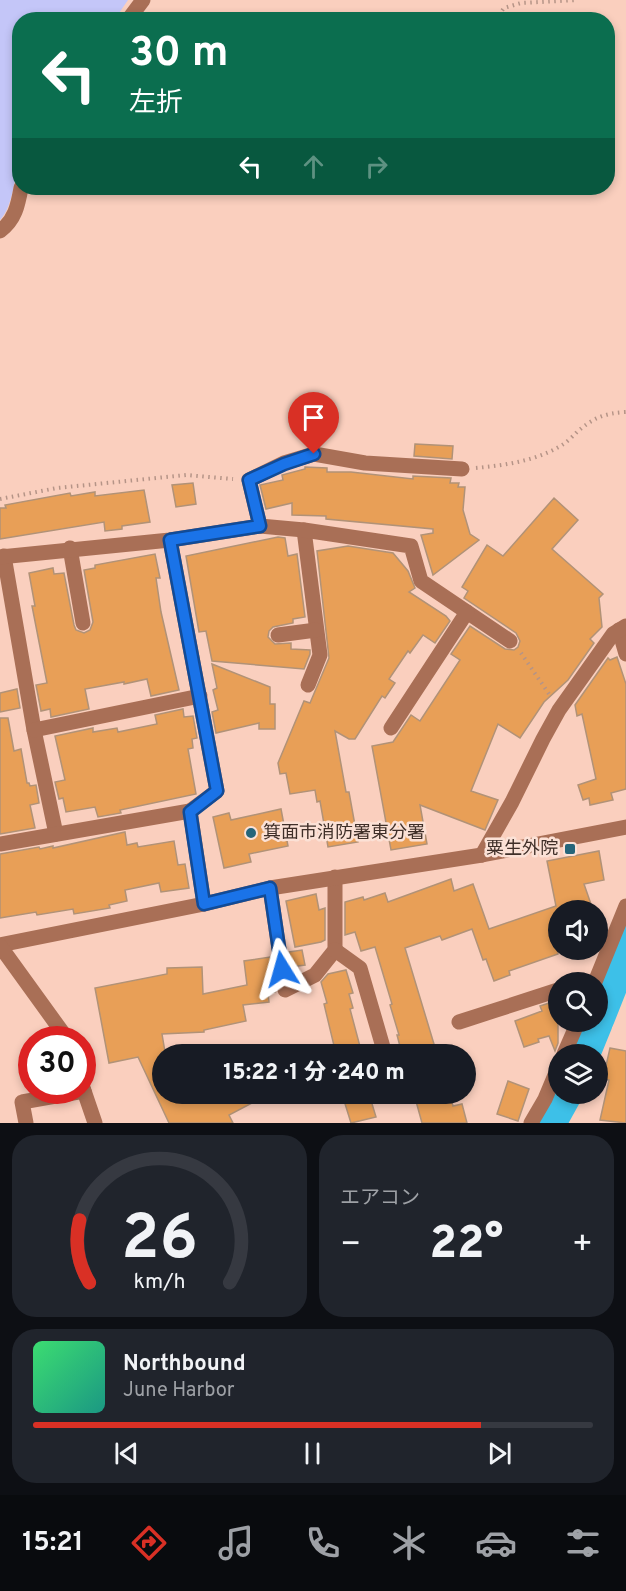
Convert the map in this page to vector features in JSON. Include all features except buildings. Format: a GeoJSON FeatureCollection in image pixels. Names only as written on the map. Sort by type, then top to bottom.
{"type":"FeatureCollection","features":[{"type":"Feature","properties":{"kind":"street"},"geometry":{"type":"LineString","coordinates":[[0,231],[14,216],[19,195]]}},
{"type":"Feature","properties":{"kind":"street"},"geometry":{"type":"LineString","coordinates":[[260,526],[249,480],[284,464],[314,454],[365,463],[462,469]]}},
{"type":"Feature","properties":{"kind":"street"},"geometry":{"type":"LineString","coordinates":[[56,834],[2,556],[170,540],[260,526],[304,530],[411,546],[421,581],[510,641]]}},
{"type":"Feature","properties":{"kind":"street"},"geometry":{"type":"LineString","coordinates":[[304,530],[320,655],[308,685]]}},
{"type":"Feature","properties":{"kind":"street"},"geometry":{"type":"LineString","coordinates":[[0,844],[190,812],[217,791],[170,540]]}},
{"type":"Feature","properties":{"kind":"street"},"geometry":{"type":"LineString","coordinates":[[70,548],[83,623]]}},
{"type":"Feature","properties":{"kind":"street"},"geometry":{"type":"LineString","coordinates":[[391,728],[467,612]]}},
{"type":"Feature","properties":{"kind":"street"},"geometry":{"type":"LineString","coordinates":[[482,855],[559,710],[613,634],[622,628],[626,654]]}},
{"type":"Feature","properties":{"kind":"street"},"geometry":{"type":"LineString","coordinates":[[278,635],[316,630]]}},
{"type":"Feature","properties":{"kind":"street"},"geometry":{"type":"LineString","coordinates":[[34,730],[200,696]]}},
{"type":"Feature","properties":{"kind":"street"},"geometry":{"type":"LineString","coordinates":[[190,812],[204,904]]}},
{"type":"Feature","properties":{"kind":"street"},"geometry":{"type":"LineString","coordinates":[[58,1026],[0,945],[204,904],[270,888],[482,855],[626,827]]}},
{"type":"Feature","properties":{"kind":"street"},"geometry":{"type":"LineString","coordinates":[[270,888],[285,990],[315,975],[335,950],[334,877]]}},
{"type":"Feature","properties":{"kind":"street"},"geometry":{"type":"LineString","coordinates":[[599,972],[626,906]]}},
{"type":"Feature","properties":{"kind":"street"},"geometry":{"type":"LineString","coordinates":[[335,950],[360,968],[382,1044]]}},
{"type":"Feature","properties":{"kind":"street"},"geometry":{"type":"LineString","coordinates":[[459,1022],[548,993]]}},
{"type":"Feature","properties":{"kind":"street"},"geometry":{"type":"LineString","coordinates":[[531,1123],[548,1088]]}},
{"type":"Feature","properties":{"kind":"street"},"geometry":{"type":"LineString","coordinates":[[22,1104],[26,1123]]}},
{"type":"Feature","properties":{"kind":"street"},"geometry":{"type":"LineString","coordinates":[[88,1104],[95,1123]]}},
{"type":"Feature","properties":{"kind":"path"},"geometry":{"type":"LineString","coordinates":[[501,12],[504,8],[521,3],[578,0]]}},
{"type":"Feature","properties":{"kind":"path"},"geometry":{"type":"LineString","coordinates":[[462,469],[511,464],[544,454],[564,445],[588,422],[603,414],[626,412]]}},
{"type":"Feature","properties":{"kind":"path"},"geometry":{"type":"LineString","coordinates":[[0,499],[57,488],[186,475],[249,480]]}},
{"type":"Feature","properties":{"kind":"path"},"geometry":{"type":"LineString","coordinates":[[510,641],[526,658],[559,710]]}},
{"type":"Feature","properties":{"kind":"shaded area"},"geometry":{"type":"Polygon","coordinates":[[[0,0],[128,0],[120,12],[12,12],[12,195],[9,206],[0,220],[0,0]]]}},
{"type":"Feature","properties":{"kind":"waterway"},"geometry":{"type":"LineString","coordinates":[[608,989],[626,944]]}},
{"type":"Feature","properties":{"kind":"waterway"},"geometry":{"type":"LineString","coordinates":[[586,1044],[591,1032]]}},
{"type":"Feature","properties":{"kind":"waterway"},"geometry":{"type":"LineString","coordinates":[[548,1123],[558,1104]]}},
{"type":"Feature","properties":{"kind":"place","name":"箕面市消防署東分署"},"geometry":{"type":"Point","coordinates":[251,833]}},
{"type":"Feature","properties":{"kind":"place","name":"粟生外院"},"geometry":{"type":"Point","coordinates":[570,849]}},
{"type":"Feature","properties":{"kind":"route"},"geometry":{"type":"LineString","coordinates":[[282,969],[270,888],[204,904],[190,812],[217,791],[170,540],[260,526],[249,480],[284,464],[314,454]]}}]}
